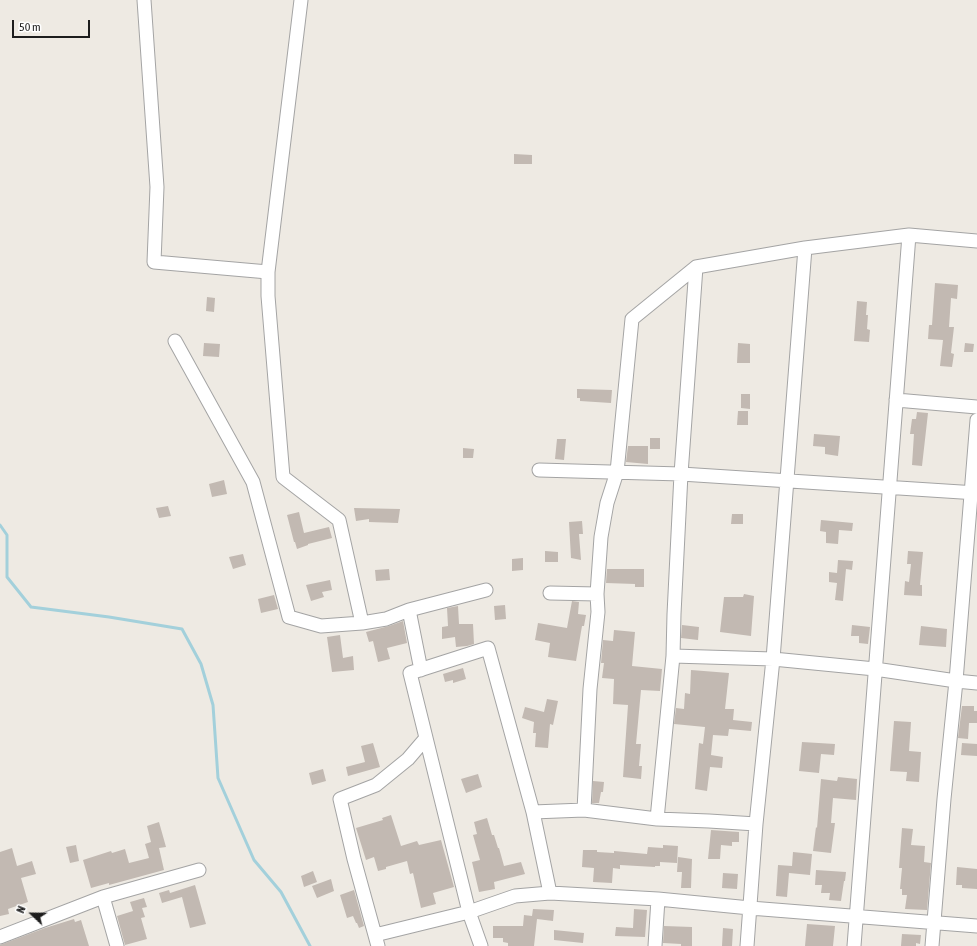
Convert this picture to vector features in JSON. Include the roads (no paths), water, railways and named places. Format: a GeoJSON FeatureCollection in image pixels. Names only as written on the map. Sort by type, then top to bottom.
{"type":"FeatureCollection","features":[{"type":"Feature","properties":{"kind":"street"},"geometry":{"type":"LineString","coordinates":[[144,0],[157,187],[154,262],[268,272]]}},
{"type":"Feature","properties":{"kind":"street"},"geometry":{"type":"LineString","coordinates":[[300,0],[268,272],[268,296],[283,478],[338,520],[362,623]]}},
{"type":"Feature","properties":{"kind":"street"},"geometry":{"type":"LineString","coordinates":[[584,810],[590,689],[598,612],[597,594],[601,537],[607,503],[618,472],[632,319],[696,267],[805,248],[909,235],[977,241]]}},
{"type":"Feature","properties":{"kind":"street"},"geometry":{"type":"LineString","coordinates":[[854,946],[909,235]]}},
{"type":"Feature","properties":{"kind":"street"},"geometry":{"type":"LineString","coordinates":[[747,946],[756,824],[773,659],[805,248]]}},
{"type":"Feature","properties":{"kind":"street"},"geometry":{"type":"LineString","coordinates":[[657,820],[673,656],[681,474],[696,267]]}},
{"type":"Feature","properties":{"kind":"street"},"geometry":{"type":"LineString","coordinates":[[175,341],[253,482],[289,617],[321,626],[362,623],[386,619],[409,610],[486,590]]}},
{"type":"Feature","properties":{"kind":"street"},"geometry":{"type":"LineString","coordinates":[[896,400],[977,407]]}},
{"type":"Feature","properties":{"kind":"street"},"geometry":{"type":"LineString","coordinates":[[932,946],[944,798],[974,492],[977,420]]}},
{"type":"Feature","properties":{"kind":"street"},"geometry":{"type":"LineString","coordinates":[[540,470],[681,474],[974,492]]}},
{"type":"Feature","properties":{"kind":"street"},"geometry":{"type":"LineString","coordinates":[[550,593],[597,594]]}},
{"type":"Feature","properties":{"kind":"street"},"geometry":{"type":"LineString","coordinates":[[409,610],[421,670]]}},
{"type":"Feature","properties":{"kind":"street"},"geometry":{"type":"LineString","coordinates":[[481,946],[469,912],[410,673],[488,648],[533,812],[550,893]]}},
{"type":"Feature","properties":{"kind":"street"},"geometry":{"type":"LineString","coordinates":[[673,656],[773,659],[875,669],[977,683]]}},
{"type":"Feature","properties":{"kind":"street"},"geometry":{"type":"LineString","coordinates":[[426,738],[408,759],[376,785],[340,799],[376,940],[469,912],[515,896],[550,893],[658,899],[750,908],[977,926]]}},
{"type":"Feature","properties":{"kind":"street"},"geometry":{"type":"LineString","coordinates":[[533,812],[584,810],[657,820],[756,824]]}},
{"type":"Feature","properties":{"kind":"street"},"geometry":{"type":"LineString","coordinates":[[0,937],[103,898],[199,870]]}},
{"type":"Feature","properties":{"kind":"street"},"geometry":{"type":"LineString","coordinates":[[103,898],[117,946]]}},
{"type":"Feature","properties":{"kind":"street"},"geometry":{"type":"LineString","coordinates":[[655,946],[658,899]]}},
{"type":"Feature","properties":{"kind":"waterway"},"geometry":{"type":"LineString","coordinates":[[0,525],[7,535],[7,577],[31,607],[109,617],[182,629],[201,664],[213,705],[218,778],[254,860],[281,892],[310,946]]}}]}
